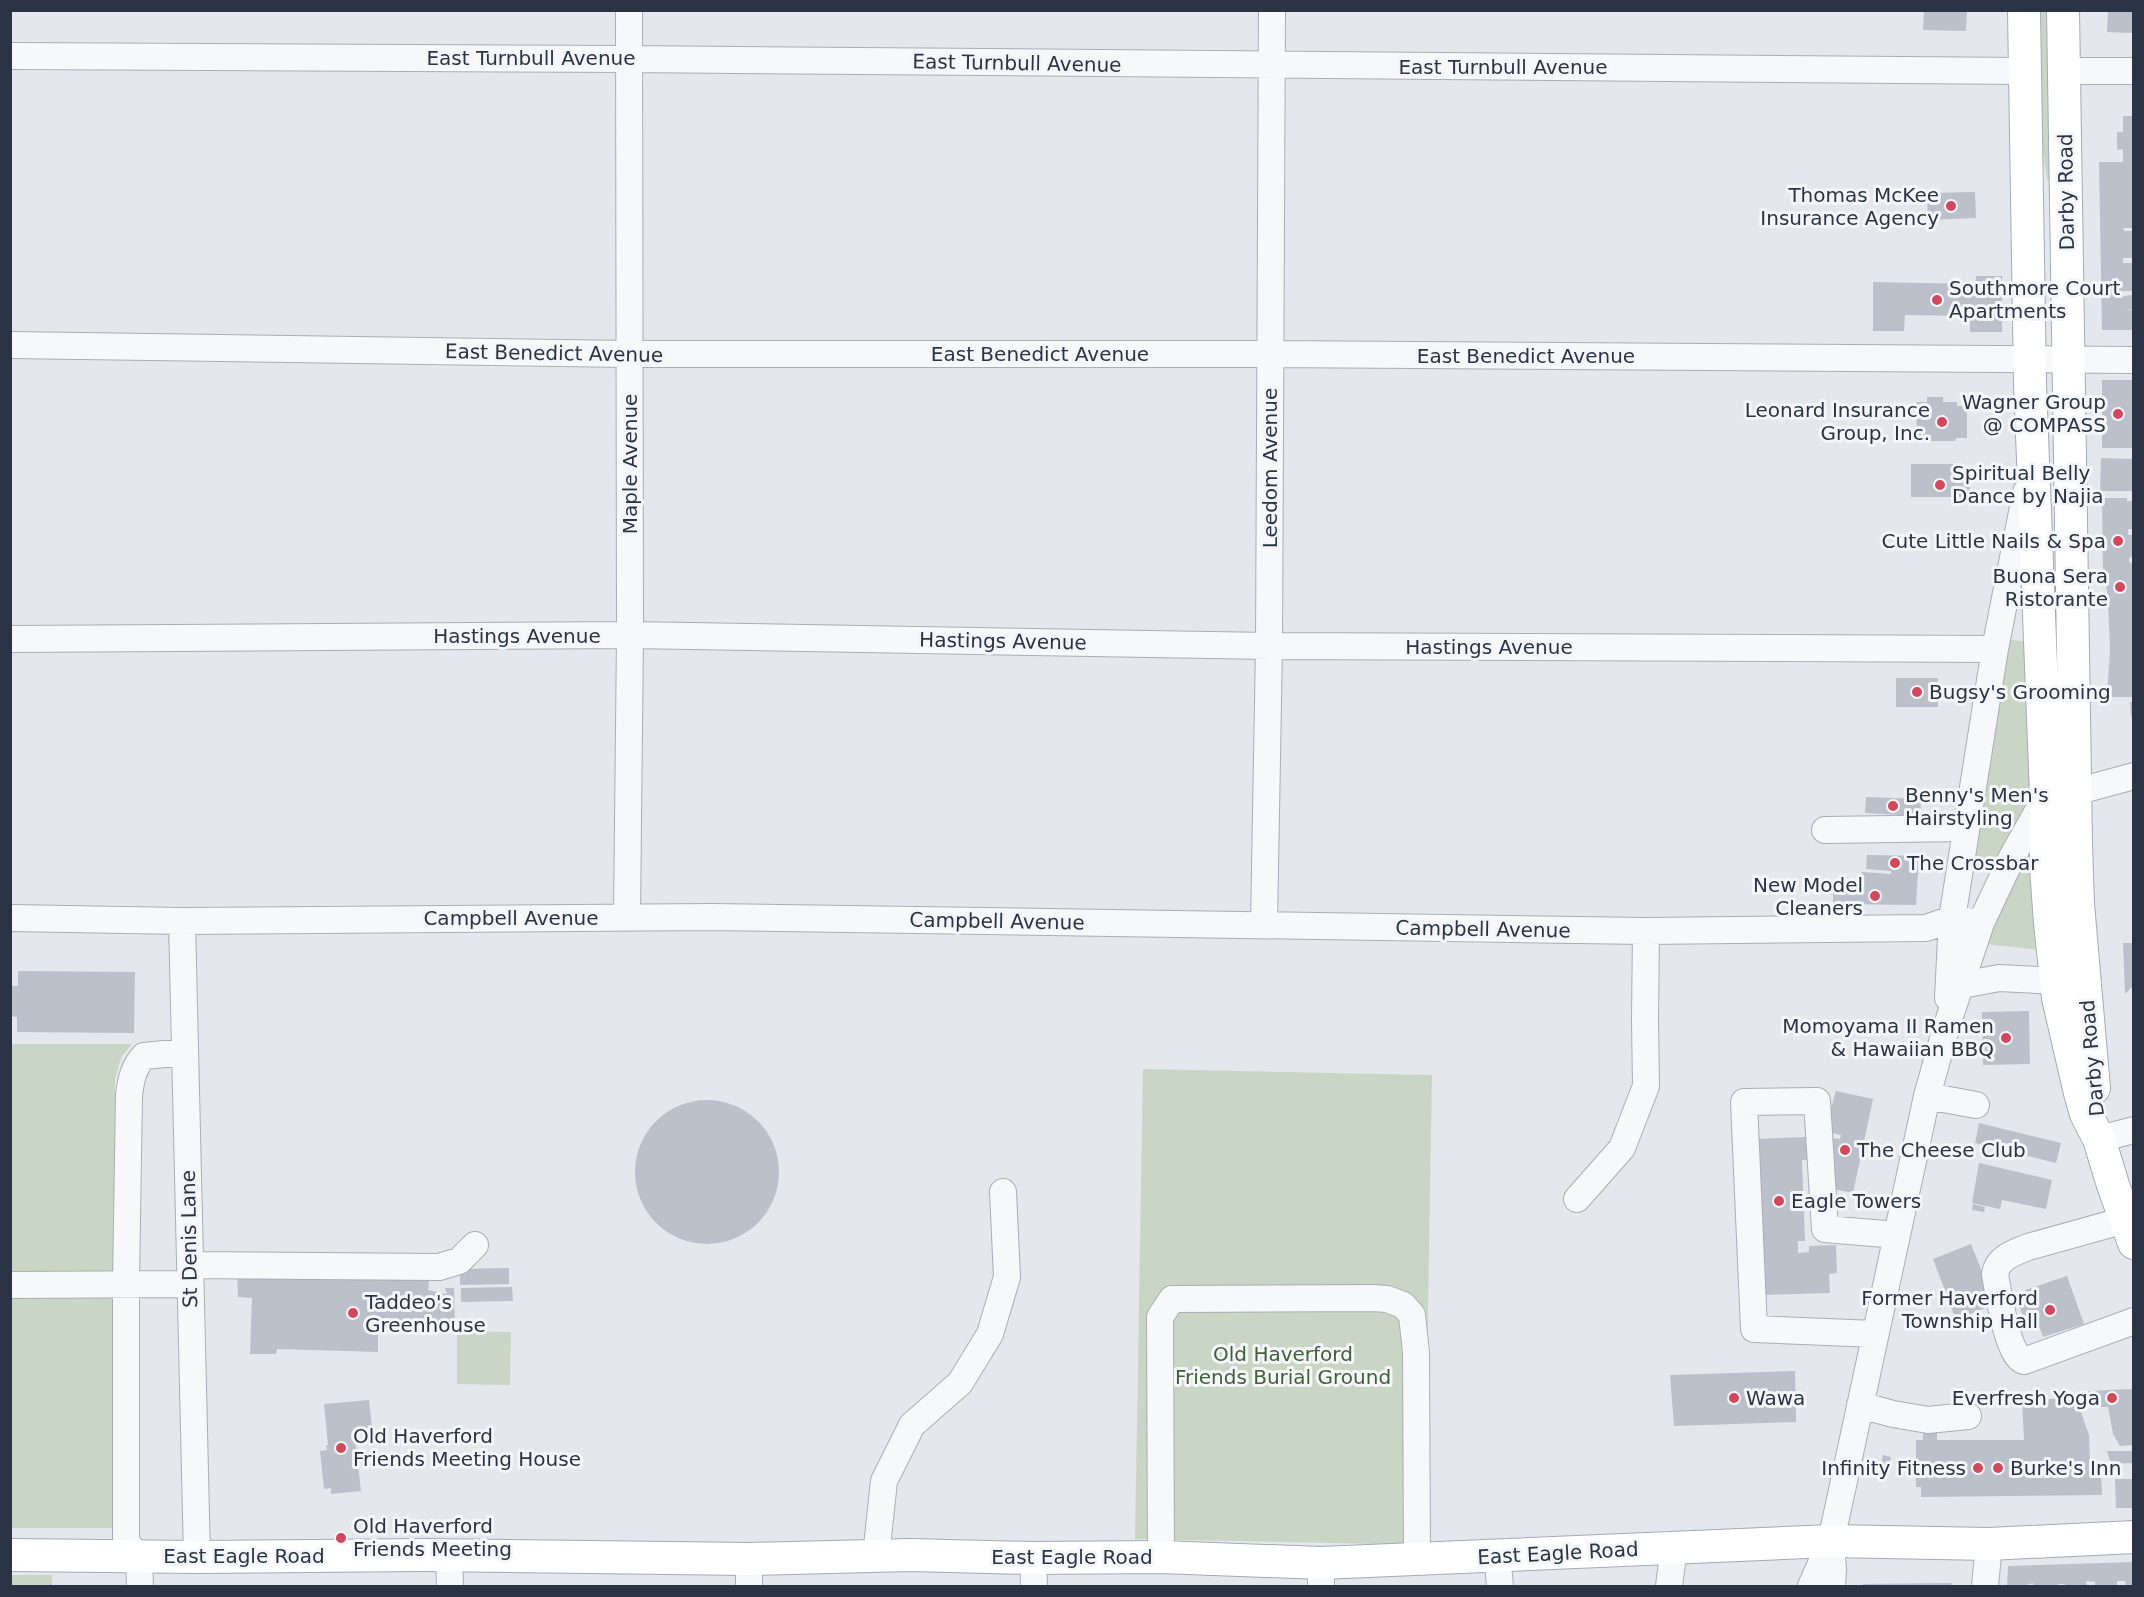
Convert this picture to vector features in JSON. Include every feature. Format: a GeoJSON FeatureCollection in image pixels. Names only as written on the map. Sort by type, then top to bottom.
{"type":"FeatureCollection","features":[{"type":"Feature","properties":{"kind":"main road","name":"Darby Road"},"geometry":{"type":"LineString","coordinates":[[2024,10],[2033,452],[2061,793],[2078,904],[2099,1139]]}},
{"type":"Feature","properties":{"kind":"main road","name":"Darby Road"},"geometry":{"type":"LineString","coordinates":[[2063,10],[2075,733],[2046,868],[2056,981],[2068,1049],[2086,1114],[2099,1139]]}},
{"type":"Feature","properties":{"kind":"main road"},"geometry":{"type":"LineString","coordinates":[[2099,1139],[2129,1232]]}},
{"type":"Feature","properties":{"kind":"main road","name":"East Eagle Road"},"geometry":{"type":"LineString","coordinates":[[10,1555],[197,1557],[449,1572],[749,1573],[876,1556],[1034,1572],[1161,1557],[1321,1575],[1417,1558],[1831,1541],[1989,1544],[2133,1537]]}},
{"type":"Feature","properties":{"kind":"street","name":"Maple Avenue"},"geometry":{"type":"LineString","coordinates":[[627,917],[630,635],[629,10]]}},
{"type":"Feature","properties":{"kind":"street","name":"Leedom Avenue"},"geometry":{"type":"LineString","coordinates":[[1264,925],[1269,646],[1272,10]]}},
{"type":"Feature","properties":{"kind":"street","name":"East Turnbull Avenue"},"geometry":{"type":"LineString","coordinates":[[10,56],[2024,71]]}},
{"type":"Feature","properties":{"kind":"street"},"geometry":{"type":"LineString","coordinates":[[2063,71],[2133,71]]}},
{"type":"Feature","properties":{"kind":"street","name":"East Benedict Avenue"},"geometry":{"type":"LineString","coordinates":[[10,345],[629,354],[1270,354],[2133,360]]}},
{"type":"Feature","properties":{"kind":"street","name":"Darby Road"},"geometry":{"type":"LineString","coordinates":[[1946,1028],[1952,919],[1995,649],[2016,551],[2033,452]]}},
{"type":"Feature","properties":{"kind":"street","name":"Hastings Avenue"},"geometry":{"type":"LineString","coordinates":[[10,639],[630,635],[1269,646],[1995,649]]}},
{"type":"Feature","properties":{"kind":"street"},"geometry":{"type":"LineString","coordinates":[[2061,793],[2133,776]]}},
{"type":"Feature","properties":{"kind":"street","name":"Darby Road"},"geometry":{"type":"LineString","coordinates":[[1831,1541],[1927,1096],[1946,1028],[1981,923],[2012,857],[2061,793]]}},
{"type":"Feature","properties":{"kind":"street"},"geometry":{"type":"LineString","coordinates":[[1825,830],[1966,828]]}},
{"type":"Feature","properties":{"kind":"street","name":"Campbell Avenue"},"geometry":{"type":"LineString","coordinates":[[10,918],[182,921],[627,917],[1646,932],[1926,928],[1952,919],[1981,923]]}},
{"type":"Feature","properties":{"kind":"street","name":"St Denis Lane"},"geometry":{"type":"LineString","coordinates":[[182,921],[197,1557]]}},
{"type":"Feature","properties":{"kind":"street"},"geometry":{"type":"LineString","coordinates":[[1577,1199],[1622,1148],[1646,1086],[1646,932]]}},
{"type":"Feature","properties":{"kind":"street"},"geometry":{"type":"LineString","coordinates":[[1962,984],[1999,978],[2056,981]]}},
{"type":"Feature","properties":{"kind":"street"},"geometry":{"type":"LineString","coordinates":[[140,1587],[139,1556],[128,1545],[126,1537],[129,1095],[131,1078],[137,1063],[144,1056],[185,1052]]}},
{"type":"Feature","properties":{"kind":"street"},"geometry":{"type":"LineString","coordinates":[[1927,1096],[1976,1105]]}},
{"type":"Feature","properties":{"kind":"street"},"geometry":{"type":"LineString","coordinates":[[1875,1334],[1754,1329],[1744,1102],[1817,1101],[1825,1229],[1897,1235]]}},
{"type":"Feature","properties":{"kind":"street"},"geometry":{"type":"LineString","coordinates":[[2099,1139],[2133,1130]]}},
{"type":"Feature","properties":{"kind":"street"},"geometry":{"type":"LineString","coordinates":[[876,1556],[884,1481],[912,1425],[960,1383],[990,1335],[1007,1277],[1003,1192]]}},
{"type":"Feature","properties":{"kind":"street"},"geometry":{"type":"LineString","coordinates":[[2129,1232],[2021,1250],[2000,1262],[1996,1266],[1995,1274],[2007,1332],[2014,1355],[2019,1360],[2024,1361],[2133,1321]]}},
{"type":"Feature","properties":{"kind":"street"},"geometry":{"type":"LineString","coordinates":[[10,1284],[126,1283],[190,1274],[439,1267],[459,1261],[475,1245]]}},
{"type":"Feature","properties":{"kind":"street"},"geometry":{"type":"LineString","coordinates":[[1161,1557],[1160,1317],[1165,1307],[1172,1299],[1373,1298],[1387,1299],[1402,1305],[1412,1316],[1416,1352],[1417,1558]]}},
{"type":"Feature","properties":{"kind":"street"},"geometry":{"type":"LineString","coordinates":[[1860,1405],[1928,1420],[1968,1416]]}},
{"type":"Feature","properties":{"kind":"street"},"geometry":{"type":"LineString","coordinates":[[1811,1587],[1831,1541]]}},
{"type":"Feature","properties":{"kind":"street"},"geometry":{"type":"LineString","coordinates":[[1831,1541],[1832,1587]]}},
{"type":"Feature","properties":{"kind":"street"},"geometry":{"type":"LineString","coordinates":[[1985,1587],[1989,1544]]}},
{"type":"Feature","properties":{"kind":"street"},"geometry":{"type":"LineString","coordinates":[[1669,1587],[1674,1547]]}},
{"type":"Feature","properties":{"kind":"street"},"geometry":{"type":"LineString","coordinates":[[1497,1555],[1500,1587]]}},
{"type":"Feature","properties":{"kind":"green space"},"geometry":{"type":"Polygon","coordinates":[[[2052,10],[2052,179],[2047,180],[2041,136],[2039,11],[2052,10]]]}},
{"type":"Feature","properties":{"kind":"green space"},"geometry":{"type":"Polygon","coordinates":[[[2010,640],[2033,642],[2036,794],[1992,872],[1973,863],[2010,640]]]}},
{"type":"Feature","properties":{"kind":"green space"},"geometry":{"type":"Polygon","coordinates":[[[2032,846],[2040,950],[1986,944],[1997,908],[2032,846]]]}},
{"type":"Feature","properties":{"kind":"green space"},"geometry":{"type":"Polygon","coordinates":[[[11,1044],[132,1044],[121,1057],[115,1079],[117,1528],[11,1528],[11,1044]]]}},
{"type":"Feature","properties":{"kind":"green space","name":"Old Haverford Friends Burial Ground"},"geometry":{"type":"Polygon","coordinates":[[[1143,1069],[1432,1075],[1424,1545],[1135,1539],[1143,1069]]]}},
{"type":"Feature","properties":{"kind":"green space"},"geometry":{"type":"Polygon","coordinates":[[[457,1331],[511,1332],[510,1385],[457,1384],[457,1331]]]}},
{"type":"Feature","properties":{"kind":"green space"},"geometry":{"type":"Polygon","coordinates":[[[11,1575],[52,1575],[52,1586],[11,1586],[11,1575]]]}},
{"type":"Feature","properties":{"kind":"building"},"geometry":{"type":"Polygon","coordinates":[[[1924,10],[1967,10],[1966,31],[1923,30],[1924,10]]]}},
{"type":"Feature","properties":{"kind":"building"},"geometry":{"type":"Polygon","coordinates":[[[2108,10],[2133,10],[2133,33],[2107,32],[2108,10]]]}},
{"type":"Feature","properties":{"kind":"building"},"geometry":{"type":"Polygon","coordinates":[[[2123,116],[2133,116],[2133,228],[2123,228],[2124,231],[2133,231],[2133,258],[2123,258],[2123,263],[2133,263],[2133,291],[2123,291],[2123,296],[2133,295],[2133,309],[2126,309],[2133,310],[2133,330],[2102,330],[2099,162],[2123,162],[2123,149],[2117,150],[2117,132],[2123,132],[2123,116]]]}},
{"type":"Feature","properties":{"kind":"building","name":"Thomas McKee Insurance Agency"},"geometry":{"type":"Polygon","coordinates":[[[1975,192],[1976,218],[1928,220],[1927,193],[1975,192]]]}},
{"type":"Feature","properties":{"kind":"building","name":"Southmore Court Apartments"},"geometry":{"type":"Polygon","coordinates":[[[1976,276],[2002,276],[2002,332],[1970,332],[1970,316],[1905,315],[1904,331],[1873,331],[1873,282],[1976,284],[1976,276]]]}},
{"type":"Feature","properties":{"kind":"building","name":"Wagner Group @ COMPASS"},"geometry":{"type":"Polygon","coordinates":[[[2102,380],[2133,380],[2133,448],[2102,448],[2102,380]]]}},
{"type":"Feature","properties":{"kind":"building","name":"Leonard Insurance Group, Inc."},"geometry":{"type":"Polygon","coordinates":[[[1927,397],[1943,397],[1943,402],[1957,402],[1957,406],[1967,406],[1967,438],[1956,438],[1955,441],[1917,441],[1916,402],[1927,402],[1927,397]]]}},
{"type":"Feature","properties":{"kind":"building"},"geometry":{"type":"Polygon","coordinates":[[[2101,458],[2133,459],[2133,491],[2100,491],[2101,458]]]}},
{"type":"Feature","properties":{"kind":"building","name":"Spiritual Belly Dance by Najia"},"geometry":{"type":"Polygon","coordinates":[[[1911,464],[1954,464],[1954,472],[1970,473],[1970,497],[1911,497],[1911,464]]]}},
{"type":"Feature","properties":{"kind":"building"},"geometry":{"type":"Polygon","coordinates":[[[2102,498],[2127,498],[2127,501],[2133,501],[2133,529],[2128,529],[2128,535],[2133,535],[2133,557],[2129,560],[2133,563],[2133,697],[2107,697],[2110,649],[2108,600],[2105,575],[2103,575],[2102,498]]]}},
{"type":"Feature","properties":{"kind":"building","name":"Bugsy's Grooming"},"geometry":{"type":"Polygon","coordinates":[[[1896,678],[1938,678],[1938,707],[1896,707],[1896,678]]]}},
{"type":"Feature","properties":{"kind":"building"},"geometry":{"type":"Polygon","coordinates":[[[2130,702],[2133,702],[2133,717],[2131,717],[2130,702]]]}},
{"type":"Feature","properties":{"kind":"building","name":"Benny's Men's Hairstyling"},"geometry":{"type":"Polygon","coordinates":[[[1866,797],[1921,799],[1920,816],[1865,813],[1866,797]]]}},
{"type":"Feature","properties":{"kind":"building"},"geometry":{"type":"Polygon","coordinates":[[[1867,855],[1926,856],[1922,873],[1918,872],[1916,905],[1833,904],[1833,886],[1862,885],[1862,872],[1891,874],[1891,871],[1866,869],[1867,855]]]}},
{"type":"Feature","properties":{"kind":"building"},"geometry":{"type":"Polygon","coordinates":[[[2123,943],[2133,943],[2133,986],[2125,994],[2123,943]]]}},
{"type":"Feature","properties":{"kind":"building"},"geometry":{"type":"Polygon","coordinates":[[[18,971],[135,972],[134,1033],[17,1032],[17,1017],[10,1016],[10,986],[18,986],[18,971]]]}},
{"type":"Feature","properties":{"kind":"building","name":"Momoyama II Ramen & Hawaiian BBQ"},"geometry":{"type":"Polygon","coordinates":[[[2029,1011],[2030,1064],[1983,1065],[1982,1012],[2029,1011]]]}},
{"type":"Feature","properties":{"kind":"building","name":"The Cheese Club"},"geometry":{"type":"Polygon","coordinates":[[[1836,1091],[1873,1099],[1853,1193],[1828,1188],[1834,1161],[1827,1160],[1832,1138],[1840,1139],[1841,1135],[1827,1132],[1836,1091]]]}},
{"type":"Feature","properties":{"kind":"building"},"geometry":{"type":"Polygon","coordinates":[[[707,1100],[735,1105],[758,1121],[774,1144],[779,1172],[774,1200],[758,1223],[735,1239],[707,1244],[679,1239],[656,1223],[640,1200],[635,1172],[640,1144],[656,1121],[679,1105],[707,1100]]]}},
{"type":"Feature","properties":{"kind":"building"},"geometry":{"type":"Polygon","coordinates":[[[1979,1123],[2061,1143],[2056,1163],[1975,1143],[1979,1123]]]}},
{"type":"Feature","properties":{"kind":"building","name":"Eagle Towers"},"geometry":{"type":"Polygon","coordinates":[[[1807,1137],[1807,1160],[1802,1160],[1805,1241],[1798,1241],[1798,1253],[1809,1252],[1809,1246],[1836,1245],[1837,1273],[1829,1274],[1830,1293],[1759,1295],[1753,1139],[1807,1137]]]}},
{"type":"Feature","properties":{"kind":"building"},"geometry":{"type":"Polygon","coordinates":[[[1979,1163],[2052,1180],[2046,1209],[2002,1200],[2000,1209],[1972,1203],[1979,1163]]]}},
{"type":"Feature","properties":{"kind":"building"},"geometry":{"type":"Polygon","coordinates":[[[1973,1204],[1985,1207],[1984,1212],[1972,1210],[1973,1204]]]}},
{"type":"Feature","properties":{"kind":"building"},"geometry":{"type":"Polygon","coordinates":[[[1971,1244],[1995,1304],[1956,1320],[1933,1259],[1971,1244]]]}},
{"type":"Feature","properties":{"kind":"building"},"geometry":{"type":"Polygon","coordinates":[[[509,1268],[509,1284],[460,1285],[460,1269],[509,1268]]]}},
{"type":"Feature","properties":{"kind":"building","name":"Taddeo's Greenhouse"},"geometry":{"type":"Polygon","coordinates":[[[237,1271],[430,1272],[428,1290],[447,1294],[445,1288],[454,1288],[455,1328],[432,1332],[378,1331],[378,1352],[277,1349],[276,1354],[250,1354],[252,1298],[238,1297],[237,1271]]]}},
{"type":"Feature","properties":{"kind":"building","name":"Former Haverford Township Hall"},"geometry":{"type":"Polygon","coordinates":[[[2067,1276],[2084,1324],[2043,1337],[2039,1326],[2027,1330],[2016,1295],[2067,1276]]]}},
{"type":"Feature","properties":{"kind":"building"},"geometry":{"type":"Polygon","coordinates":[[[512,1287],[513,1301],[461,1302],[461,1288],[512,1287]]]}},
{"type":"Feature","properties":{"kind":"building","name":"Wawa"},"geometry":{"type":"Polygon","coordinates":[[[1795,1371],[1796,1422],[1674,1426],[1670,1375],[1795,1371]]]}},
{"type":"Feature","properties":{"kind":"building"},"geometry":{"type":"Polygon","coordinates":[[[2133,1389],[2133,1445],[2120,1446],[2113,1434],[2108,1407],[2092,1407],[2088,1391],[2133,1389]]]}},
{"type":"Feature","properties":{"kind":"building"},"geometry":{"type":"Polygon","coordinates":[[[2076,1398],[2089,1435],[2090,1461],[2097,1461],[2101,1471],[2102,1495],[1921,1497],[1921,1487],[1916,1487],[1916,1440],[1923,1440],[1923,1425],[1937,1425],[1937,1440],[2024,1440],[2022,1400],[2076,1398]]]}},
{"type":"Feature","properties":{"kind":"building","name":"Old Haverford Friends Meeting House"},"geometry":{"type":"Polygon","coordinates":[[[369,1400],[372,1428],[354,1430],[361,1491],[331,1494],[331,1488],[324,1489],[320,1451],[327,1450],[326,1445],[328,1445],[324,1404],[369,1400]]]}},
{"type":"Feature","properties":{"kind":"building"},"geometry":{"type":"Polygon","coordinates":[[[2107,1451],[2133,1451],[2133,1463],[2111,1464],[2107,1451]]]}},
{"type":"Feature","properties":{"kind":"building"},"geometry":{"type":"Polygon","coordinates":[[[1883,1455],[1891,1457],[1887,1474],[1879,1472],[1883,1455]]]}},
{"type":"Feature","properties":{"kind":"building"},"geometry":{"type":"Polygon","coordinates":[[[2115,1479],[2133,1479],[2133,1508],[2116,1508],[2115,1479]]]}},
{"type":"Feature","properties":{"kind":"building"},"geometry":{"type":"Polygon","coordinates":[[[2133,1562],[2133,1586],[2126,1586],[2125,1581],[2117,1581],[2117,1586],[2095,1586],[2095,1582],[2086,1581],[2087,1586],[2058,1584],[2058,1586],[2034,1586],[2033,1583],[2027,1586],[2007,1586],[2008,1566],[2133,1562]]]}},
{"type":"Feature","properties":{"kind":"building"},"geometry":{"type":"Polygon","coordinates":[[[1952,1583],[1951,1586],[1863,1586],[1863,1584],[1952,1583]]]}},
{"type":"Feature","properties":{"kind":"place","name":"Thomas McKee Insurance Agency"},"geometry":{"type":"Point","coordinates":[1951,206]}},
{"type":"Feature","properties":{"kind":"place","name":"Southmore Court Apartments"},"geometry":{"type":"Point","coordinates":[1937,300]}},
{"type":"Feature","properties":{"kind":"place","name":"Wagner Group @ COMPASS"},"geometry":{"type":"Point","coordinates":[2118,414]}},
{"type":"Feature","properties":{"kind":"place","name":"Leonard Insurance Group, Inc."},"geometry":{"type":"Point","coordinates":[1942,422]}},
{"type":"Feature","properties":{"kind":"place","name":"Spiritual Belly Dance by Najia"},"geometry":{"type":"Point","coordinates":[1940,485]}},
{"type":"Feature","properties":{"kind":"place","name":"Cute Little Nails & Spa"},"geometry":{"type":"Point","coordinates":[2118,541]}},
{"type":"Feature","properties":{"kind":"place","name":"Buona Sera Ristorante"},"geometry":{"type":"Point","coordinates":[2120,587]}},
{"type":"Feature","properties":{"kind":"place","name":"Bugsy's Grooming"},"geometry":{"type":"Point","coordinates":[1917,692]}},
{"type":"Feature","properties":{"kind":"place","name":"Benny's Men's Hairstyling"},"geometry":{"type":"Point","coordinates":[1893,806]}},
{"type":"Feature","properties":{"kind":"place","name":"The Crossbar"},"geometry":{"type":"Point","coordinates":[1895,863]}},
{"type":"Feature","properties":{"kind":"place","name":"New Model Cleaners"},"geometry":{"type":"Point","coordinates":[1875,896]}},
{"type":"Feature","properties":{"kind":"place","name":"Momoyama II Ramen & Hawaiian BBQ"},"geometry":{"type":"Point","coordinates":[2006,1038]}},
{"type":"Feature","properties":{"kind":"place","name":"The Cheese Club"},"geometry":{"type":"Point","coordinates":[1845,1150]}},
{"type":"Feature","properties":{"kind":"place","name":"Eagle Towers"},"geometry":{"type":"Point","coordinates":[1779,1201]}},
{"type":"Feature","properties":{"kind":"place","name":"Former Haverford Township Hall"},"geometry":{"type":"Point","coordinates":[2050,1310]}},
{"type":"Feature","properties":{"kind":"place","name":"Taddeo's Greenhouse"},"geometry":{"type":"Point","coordinates":[353,1313]}},
{"type":"Feature","properties":{"kind":"place","name":"Wawa"},"geometry":{"type":"Point","coordinates":[1734,1398]}},
{"type":"Feature","properties":{"kind":"place","name":"Everfresh Yoga"},"geometry":{"type":"Point","coordinates":[2112,1398]}},
{"type":"Feature","properties":{"kind":"place","name":"Old Haverford Friends Meeting House"},"geometry":{"type":"Point","coordinates":[341,1448]}},
{"type":"Feature","properties":{"kind":"place","name":"Infinity Fitness"},"geometry":{"type":"Point","coordinates":[1978,1468]}},
{"type":"Feature","properties":{"kind":"place","name":"Burke's Inn"},"geometry":{"type":"Point","coordinates":[1998,1468]}},
{"type":"Feature","properties":{"kind":"place","name":"Old Haverford Friends Meeting"},"geometry":{"type":"Point","coordinates":[341,1538]}}]}
